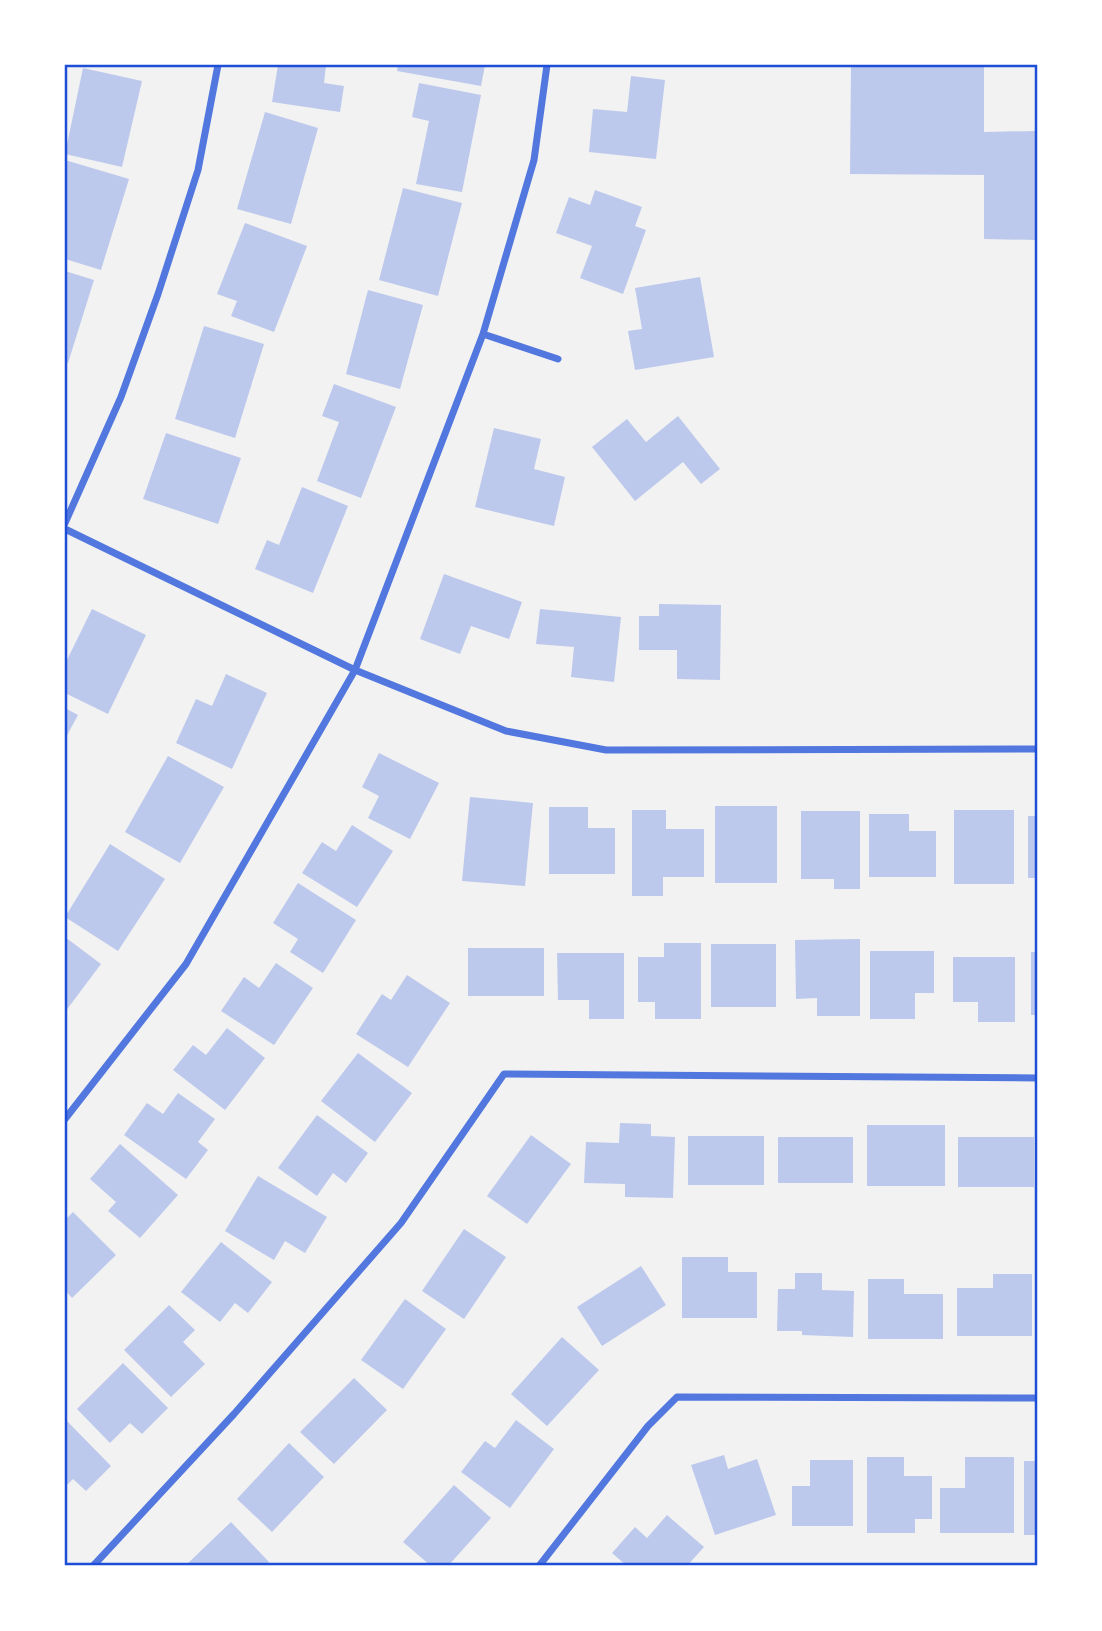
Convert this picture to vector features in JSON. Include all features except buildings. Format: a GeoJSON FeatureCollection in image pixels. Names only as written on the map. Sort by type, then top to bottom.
{"type":"FeatureCollection","features":[{"type":"Feature","properties":{"kind":"street"},"geometry":{"type":"LineString","coordinates":[[65,523],[121,397],[158,294],[198,170],[219,65]]}},
{"type":"Feature","properties":{"kind":"street"},"geometry":{"type":"LineString","coordinates":[[65,1119],[186,964],[355,670],[483,334],[534,160],[547,65]]}},
{"type":"Feature","properties":{"kind":"street"},"geometry":{"type":"LineString","coordinates":[[483,334],[558,359]]}},
{"type":"Feature","properties":{"kind":"street"},"geometry":{"type":"LineString","coordinates":[[65,529],[355,670],[506,731],[606,750],[1037,749]]}},
{"type":"Feature","properties":{"kind":"street"},"geometry":{"type":"LineString","coordinates":[[93,1566],[234,1414],[401,1223],[504,1073],[1037,1078]]}},
{"type":"Feature","properties":{"kind":"street"},"geometry":{"type":"LineString","coordinates":[[539,1566],[648,1426],[677,1397],[1037,1398]]}}]}
